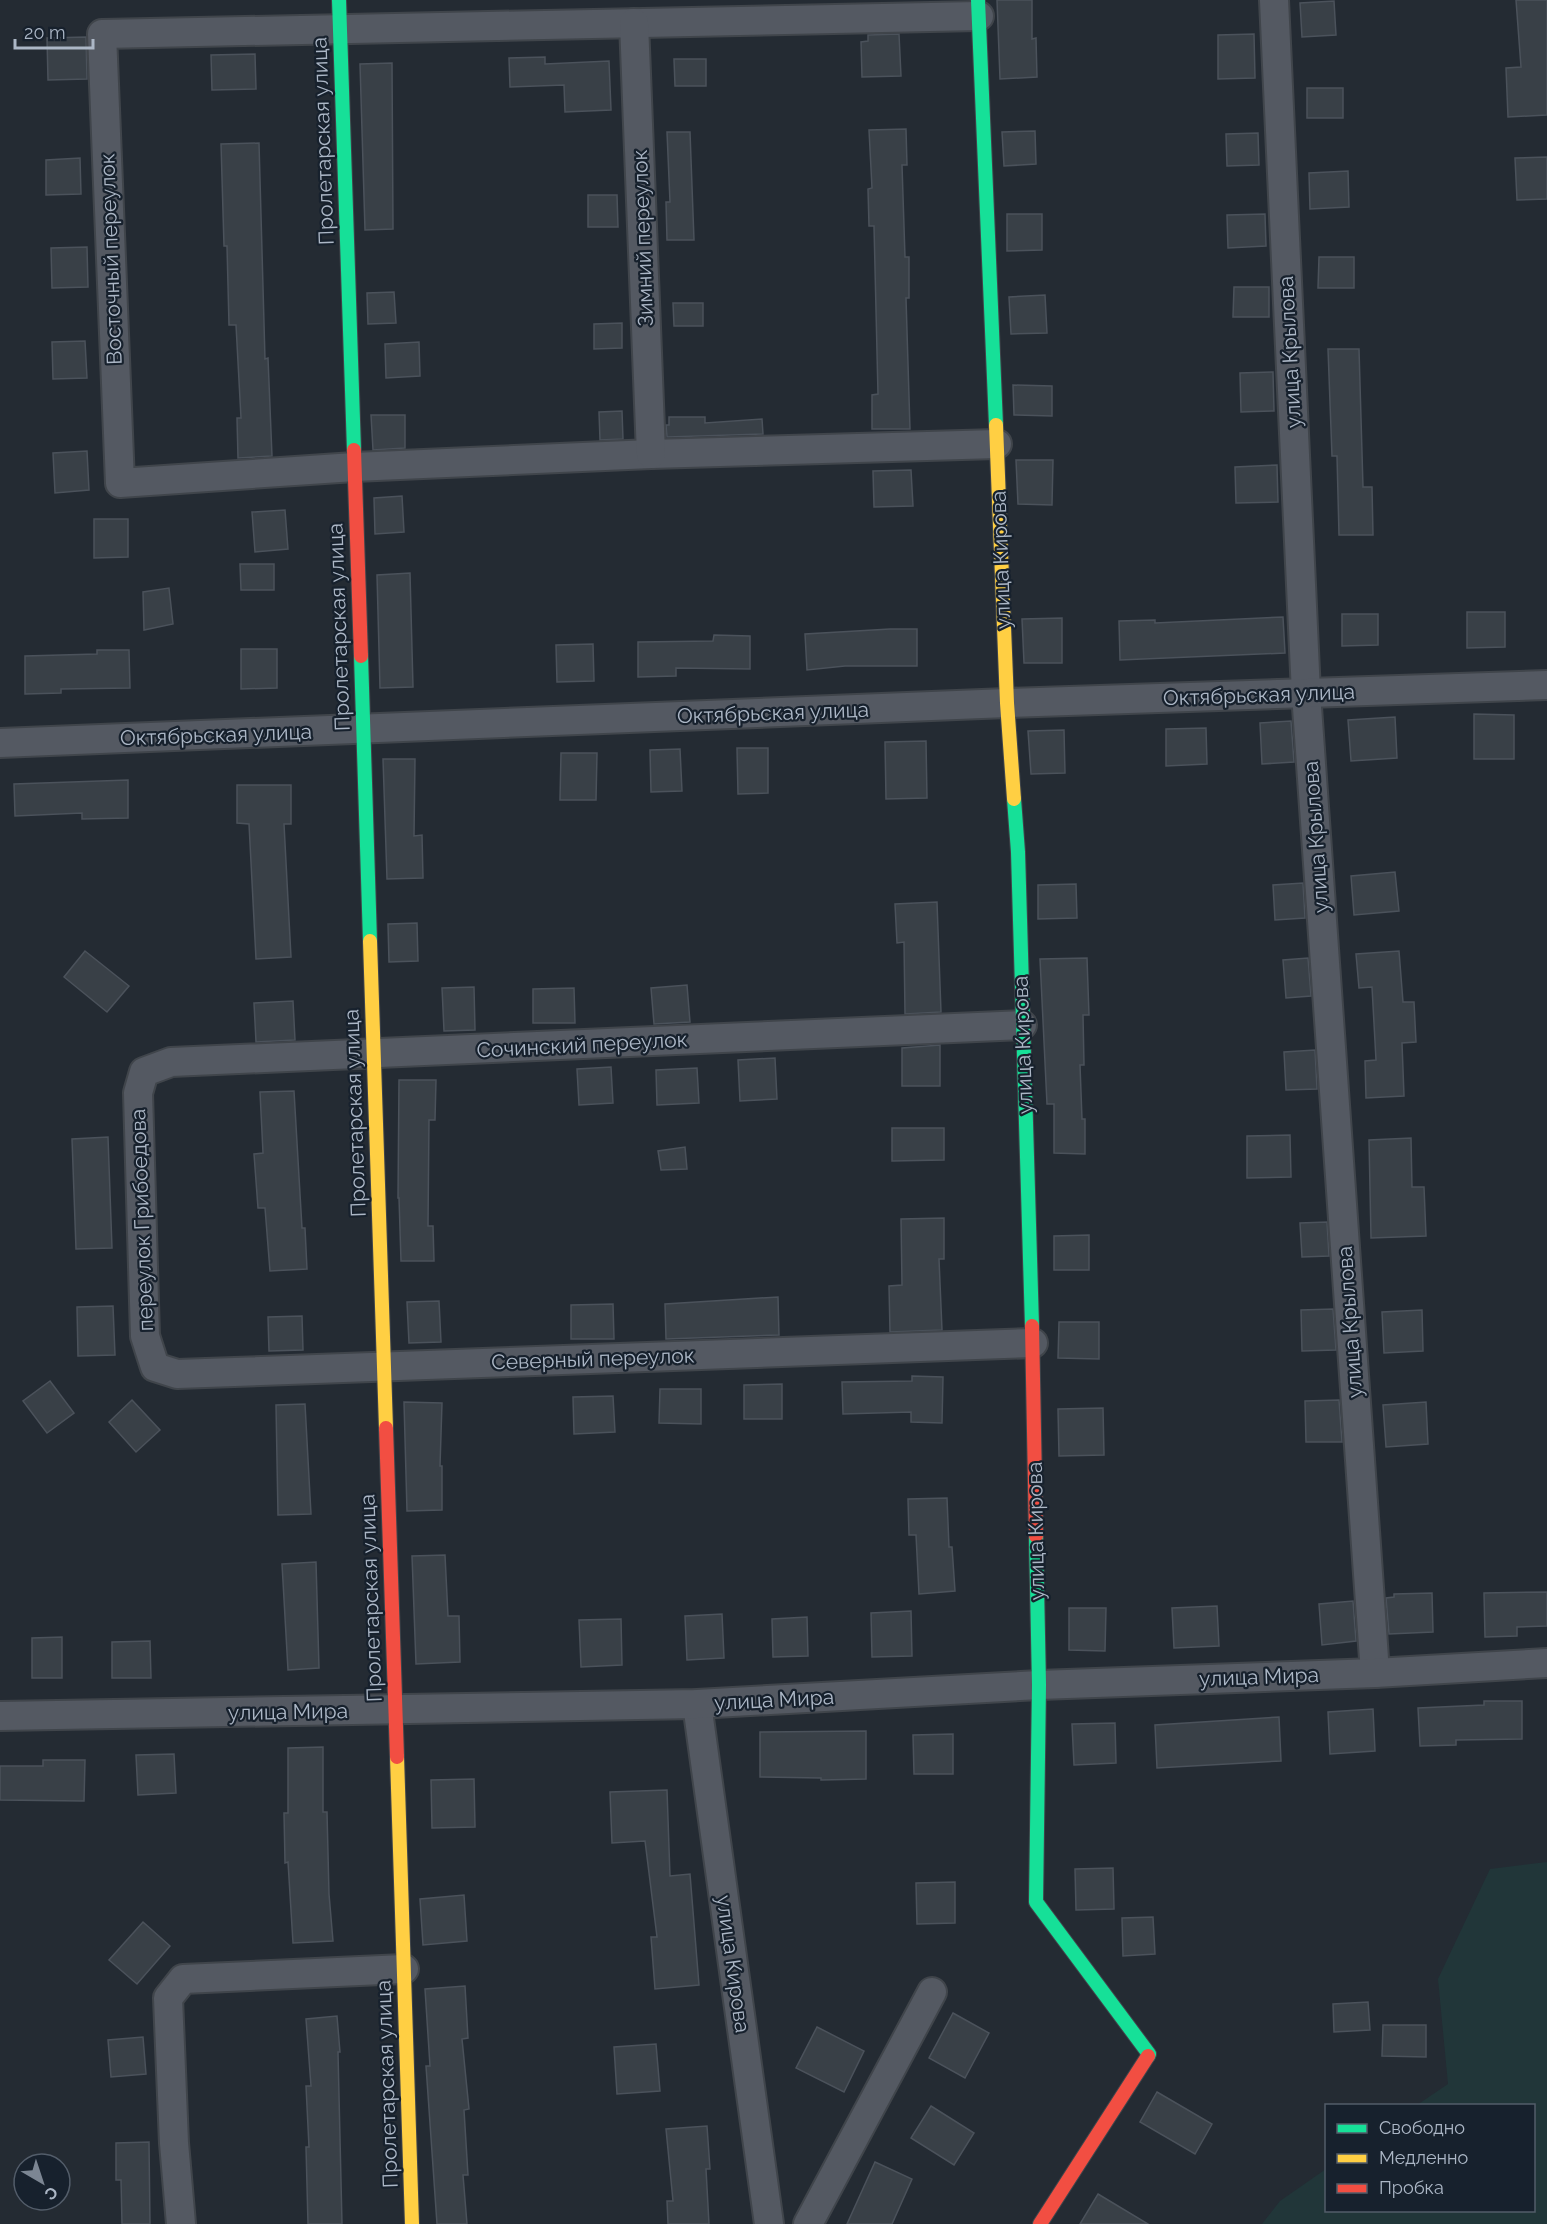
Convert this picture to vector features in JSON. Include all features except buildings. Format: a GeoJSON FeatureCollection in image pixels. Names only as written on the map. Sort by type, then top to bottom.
{"type":"FeatureCollection","features":[{"type":"Feature","properties":{"kind":"street","name":"Пролетарская улица"},"geometry":{"type":"LineString","coordinates":[[339,0],[412,2224]]}},
{"type":"Feature","properties":{"kind":"street","name":"улица Крылова"},"geometry":{"type":"LineString","coordinates":[[1274,0],[1306,693],[1375,1673]]}},
{"type":"Feature","properties":{"kind":"street"},"geometry":{"type":"LineString","coordinates":[[340,29],[634,23],[979,8]]}},
{"type":"Feature","properties":{"kind":"street","name":"улица Кирова"},"geometry":{"type":"LineString","coordinates":[[979,8],[1007,703],[1018,852],[1033,1343],[1039,1685],[1036,1902],[1149,2054],[1040,2224]]}},
{"type":"Feature","properties":{"kind":"street","name":"Зимний переулок"},"geometry":{"type":"LineString","coordinates":[[634,23],[651,454]]}},
{"type":"Feature","properties":{"kind":"street","name":"Восточный переулок"},"geometry":{"type":"LineString","coordinates":[[340,29],[102,34],[120,483],[354,467]]}},
{"type":"Feature","properties":{"kind":"street"},"geometry":{"type":"LineString","coordinates":[[354,467],[651,454],[997,444]]}},
{"type":"Feature","properties":{"kind":"street","name":"Октябрьская улица"},"geometry":{"type":"LineString","coordinates":[[0,743],[1007,703],[1547,685]]}},
{"type":"Feature","properties":{"kind":"street","name":"Сочинский переулок"},"geometry":{"type":"LineString","coordinates":[[144,1072],[171,1062],[1022,1024]]}},
{"type":"Feature","properties":{"kind":"street","name":"переулок Грибоедова"},"geometry":{"type":"LineString","coordinates":[[144,1072],[138,1093],[145,1336],[155,1366]]}},
{"type":"Feature","properties":{"kind":"street","name":"Северный переулок"},"geometry":{"type":"LineString","coordinates":[[155,1366],[177,1374],[1033,1343]]}},
{"type":"Feature","properties":{"kind":"street","name":"улица Мира"},"geometry":{"type":"LineString","coordinates":[[0,1716],[697,1704],[1039,1685],[1375,1673],[1547,1663]]}},
{"type":"Feature","properties":{"kind":"street","name":"улица Кирова"},"geometry":{"type":"LineString","coordinates":[[697,1704],[770,2224]]}},
{"type":"Feature","properties":{"kind":"street"},"geometry":{"type":"LineString","coordinates":[[181,2224],[174,2144],[168,1998],[183,1979],[404,1970]]}},
{"type":"Feature","properties":{"kind":"street"},"geometry":{"type":"LineString","coordinates":[[808,2224],[932,1992]]}},
{"type":"Feature","properties":{"kind":"green space"},"geometry":{"type":"Polygon","coordinates":[[[1547,1862],[1547,2224],[1262,2224],[1280,2201],[1325,2170],[1325,2212],[1535,2212],[1535,2104],[1418,2104],[1448,2084],[1438,1979],[1490,1869],[1547,1862]]]}},
{"type":"Feature","properties":{"kind":"traffic: fast"},"geometry":{"type":"LineString","coordinates":[[339,0],[354,450]]}},
{"type":"Feature","properties":{"kind":"traffic: fast"},"geometry":{"type":"LineString","coordinates":[[978,0],[996,425]]}},
{"type":"Feature","properties":{"kind":"traffic: fast"},"geometry":{"type":"LineString","coordinates":[[361,656],[370,941]]}},
{"type":"Feature","properties":{"kind":"traffic: fast"},"geometry":{"type":"LineString","coordinates":[[1014,799],[1018,852],[1032,1326]]}},
{"type":"Feature","properties":{"kind":"traffic: fast"},"geometry":{"type":"LineString","coordinates":[[1036,1536],[1039,1685],[1036,1902],[1149,2054],[1148,2056]]}},
{"type":"Feature","properties":{"kind":"traffic: slow"},"geometry":{"type":"LineString","coordinates":[[996,425],[1007,703],[1014,799]]}},
{"type":"Feature","properties":{"kind":"traffic: slow"},"geometry":{"type":"LineString","coordinates":[[370,941],[386,1428]]}},
{"type":"Feature","properties":{"kind":"traffic: slow"},"geometry":{"type":"LineString","coordinates":[[397,1757],[412,2224]]}},
{"type":"Feature","properties":{"kind":"traffic: jam"},"geometry":{"type":"LineString","coordinates":[[354,450],[361,656]]}},
{"type":"Feature","properties":{"kind":"traffic: jam"},"geometry":{"type":"LineString","coordinates":[[1032,1326],[1036,1536]]}},
{"type":"Feature","properties":{"kind":"traffic: jam"},"geometry":{"type":"LineString","coordinates":[[386,1428],[397,1757]]}},
{"type":"Feature","properties":{"kind":"traffic: jam"},"geometry":{"type":"LineString","coordinates":[[1040,2224],[1148,2056]]}}]}
